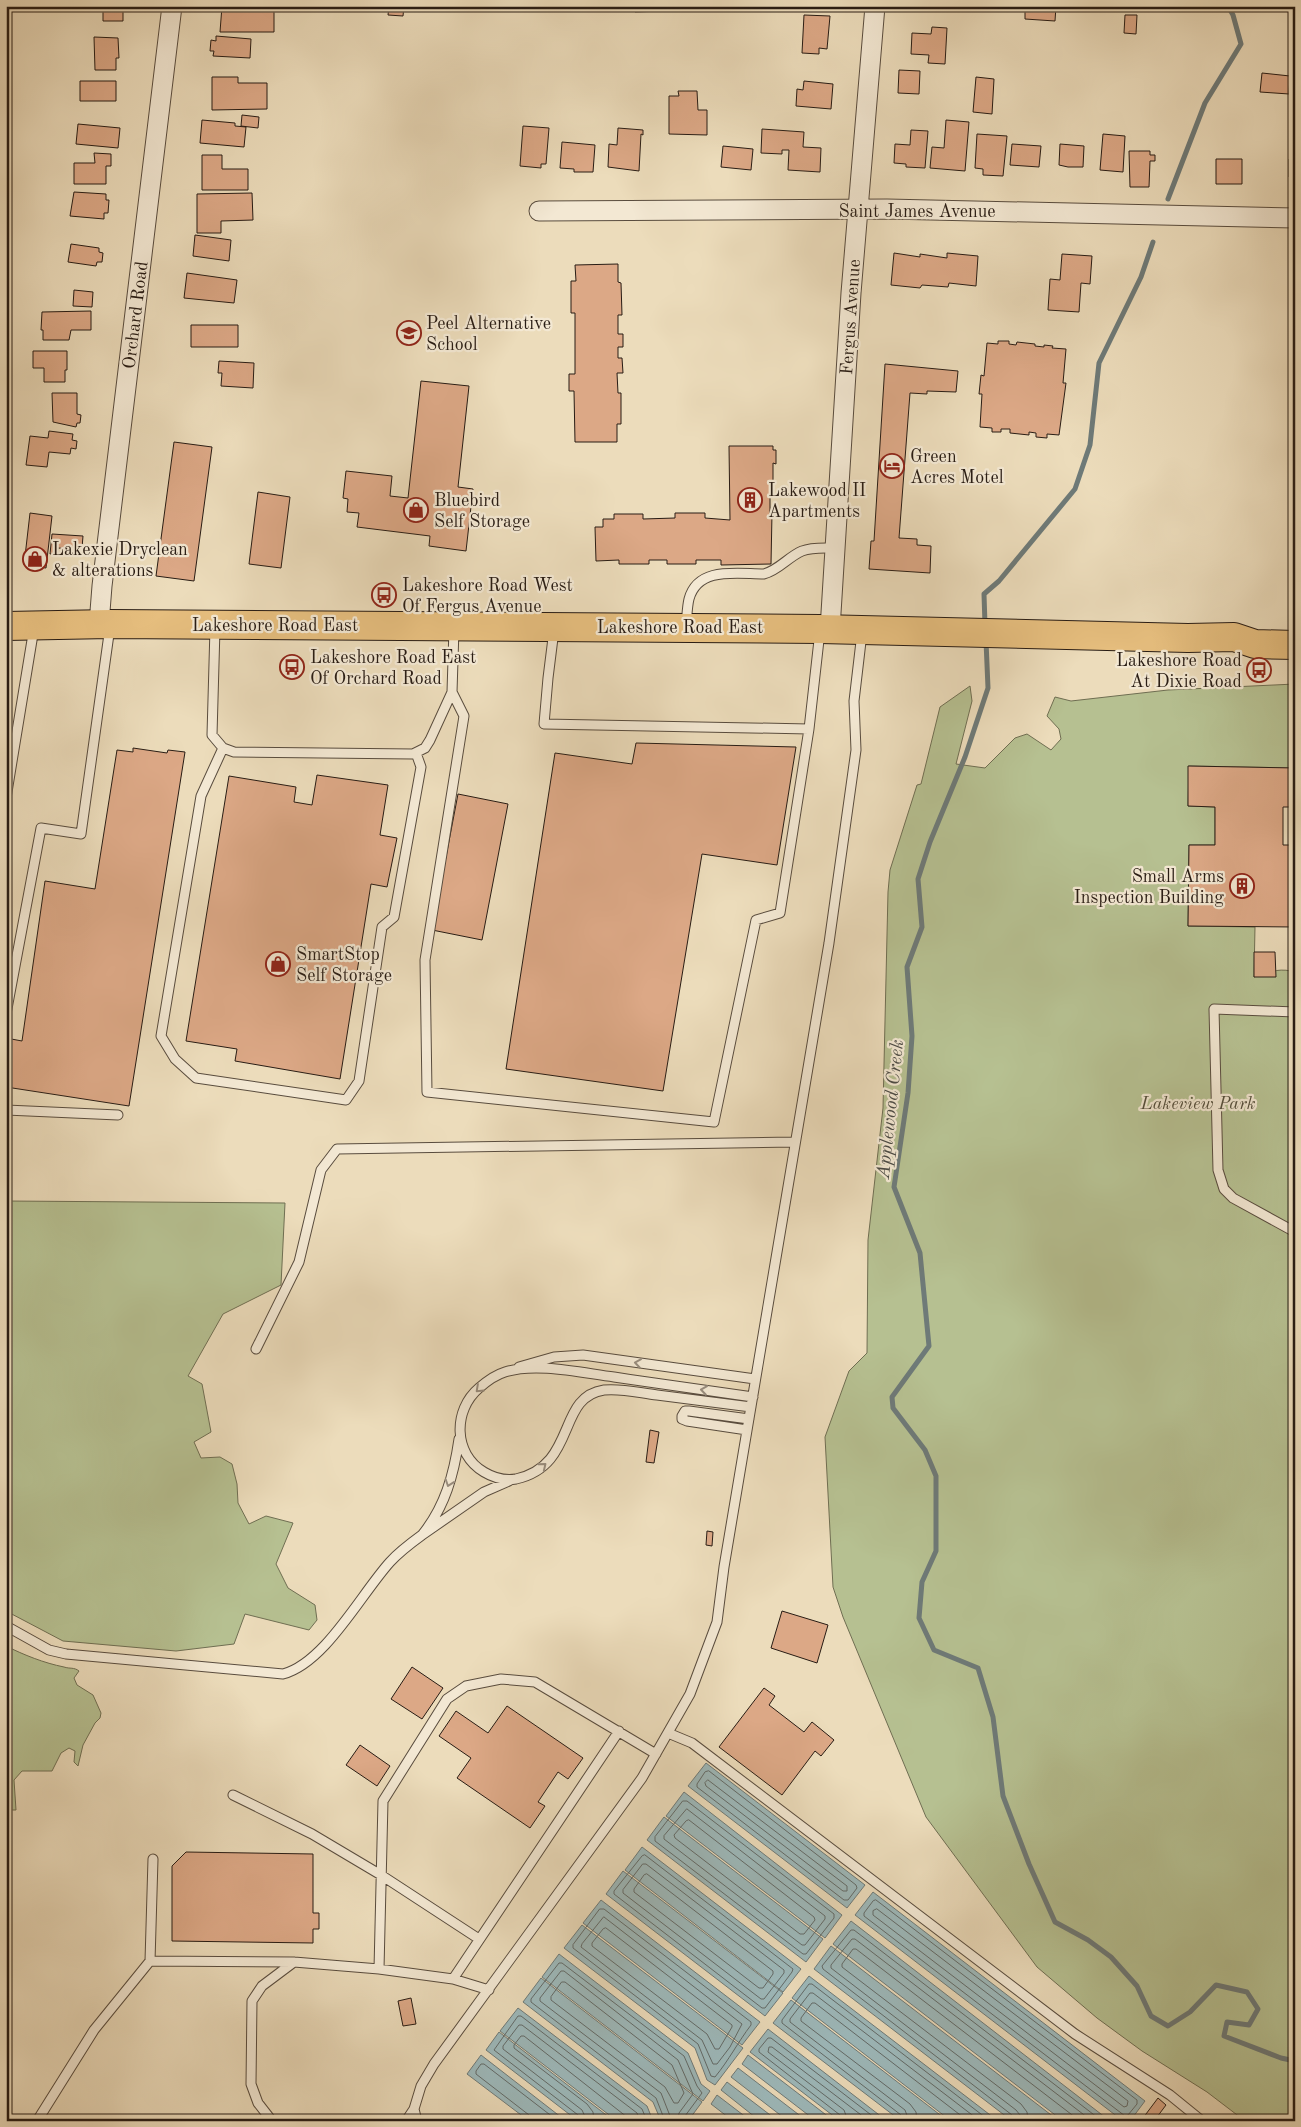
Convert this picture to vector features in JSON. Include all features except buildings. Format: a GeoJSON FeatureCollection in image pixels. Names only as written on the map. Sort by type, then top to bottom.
{"type":"FeatureCollection","features":[{"type":"Feature","properties":{"kind":"main road","name":"Lakeshore Road East"},"geometry":{"type":"LineString","coordinates":[[6,626],[104,624],[686,627],[1234,637],[1255,644],[1295,644]]}},
{"type":"Feature","properties":{"kind":"main road","name":"Lakeshore Road East"},"geometry":{"type":"LineString","coordinates":[[1234,637],[1254,628],[1295,627]]}},
{"type":"Feature","properties":{"kind":"street","name":"Orchard Road"},"geometry":{"type":"LineString","coordinates":[[104,624],[104,567],[172,6]]}},
{"type":"Feature","properties":{"kind":"street","name":"Fergus Avenue"},"geometry":{"type":"LineString","coordinates":[[825,629],[834,548],[851,293],[875,6]]}},
{"type":"Feature","properties":{"kind":"street","name":"Saint James Avenue"},"geometry":{"type":"LineString","coordinates":[[539,212],[887,209],[1295,218]]}},
{"type":"Feature","properties":{"kind":"lane"},"geometry":{"type":"LineString","coordinates":[[686,627],[688,600],[696,585],[708,576],[764,574],[771,572],[800,551],[834,548]]}},
{"type":"Feature","properties":{"kind":"lane"},"geometry":{"type":"LineString","coordinates":[[6,1014],[41,828],[81,834],[104,624]]}},
{"type":"Feature","properties":{"kind":"lane"},"geometry":{"type":"LineString","coordinates":[[6,798],[35,625]]}},
{"type":"Feature","properties":{"kind":"lane"},"geometry":{"type":"LineString","coordinates":[[215,625],[212,735],[223,748],[234,752],[416,753],[425,748],[430,740],[452,692],[455,626]]}},
{"type":"Feature","properties":{"kind":"lane"},"geometry":{"type":"LineString","coordinates":[[555,627],[544,724],[809,730]]}},
{"type":"Feature","properties":{"kind":"lane"},"geometry":{"type":"LineString","coordinates":[[452,692],[464,716],[425,960],[427,1092],[714,1122],[756,920],[780,913],[825,629]]}},
{"type":"Feature","properties":{"kind":"lane"},"geometry":{"type":"LineString","coordinates":[[406,2121],[414,2109],[421,2086],[434,2064],[642,1778],[690,1694],[717,1622],[724,1567],[794,1142],[829,943],[856,750],[855,682],[862,630]]}},
{"type":"Feature","properties":{"kind":"lane"},"geometry":{"type":"LineString","coordinates":[[223,748],[201,796],[161,1036],[174,1059],[196,1078],[346,1100],[359,1081],[382,927],[394,917],[421,767],[416,753]]}},
{"type":"Feature","properties":{"kind":"lane"},"geometry":{"type":"LineString","coordinates":[[1295,1012],[1214,1010],[1218,1170],[1224,1189],[1233,1198],[1295,1232]]}},
{"type":"Feature","properties":{"kind":"lane"},"geometry":{"type":"LineString","coordinates":[[6,1110],[118,1115]]}},
{"type":"Feature","properties":{"kind":"lane"},"geometry":{"type":"LineString","coordinates":[[256,1349],[299,1262],[321,1170],[336,1149],[794,1142]]}},
{"type":"Feature","properties":{"kind":"lane"},"geometry":{"type":"LineString","coordinates":[[422,1534],[438,1513],[453,1474],[462,1417],[470,1398],[491,1379],[505,1372],[554,1356],[583,1355],[755,1379]]}},
{"type":"Feature","properties":{"kind":"lane"},"geometry":{"type":"LineString","coordinates":[[505,1372],[528,1369],[569,1371],[752,1397]]}},
{"type":"Feature","properties":{"kind":"lane"},"geometry":{"type":"LineString","coordinates":[[6,1626],[50,1650],[66,1654],[283,1674],[296,1670],[326,1643],[390,1562],[422,1534],[484,1492],[513,1479],[532,1474],[548,1463],[561,1445],[576,1408],[587,1398],[598,1392],[624,1391],[751,1407]]}},
{"type":"Feature","properties":{"kind":"lane"},"geometry":{"type":"LineString","coordinates":[[747,1430],[687,1421],[682,1419],[682,1416],[685,1411],[689,1411],[749,1419]]}},
{"type":"Feature","properties":{"kind":"lane"},"geometry":{"type":"LineString","coordinates":[[459,1436],[466,1456],[478,1469],[498,1479],[513,1479]]}},
{"type":"Feature","properties":{"kind":"lane"},"geometry":{"type":"LineString","coordinates":[[379,1969],[382,1806],[384,1797],[436,1721],[447,1699],[466,1686],[501,1678],[535,1682],[656,1754]]}},
{"type":"Feature","properties":{"kind":"lane"},"geometry":{"type":"LineString","coordinates":[[452,1979],[619,1731]]}},
{"type":"Feature","properties":{"kind":"lane"},"geometry":{"type":"LineString","coordinates":[[668,1733],[692,1742],[1075,2034],[1170,2096],[1202,2121]]}},
{"type":"Feature","properties":{"kind":"lane"},"geometry":{"type":"LineString","coordinates":[[233,1795],[312,1834],[381,1875],[479,1939]]}},
{"type":"Feature","properties":{"kind":"lane"},"geometry":{"type":"LineString","coordinates":[[37,2121],[94,2030],[150,1962],[153,1859]]}},
{"type":"Feature","properties":{"kind":"lane"},"geometry":{"type":"LineString","coordinates":[[150,1962],[294,1962],[379,1969],[452,1979],[489,1990]]}},
{"type":"Feature","properties":{"kind":"lane"},"geometry":{"type":"LineString","coordinates":[[272,2121],[258,2103],[251,2084],[252,2001],[262,1986],[294,1962]]}},
{"type":"Feature","properties":{"kind":"lane"},"geometry":{"type":"LineString","coordinates":[[414,2109],[418,2121]]}},
{"type":"Feature","properties":{"kind":"green space","name":"Lakeview Park"},"geometry":{"type":"Polygon","coordinates":[[[1295,684],[1295,768],[1189,766],[1188,806],[1215,807],[1215,845],[1189,845],[1188,926],[1255,927],[1254,977],[1286,970],[1291,971],[1295,985],[1295,2121],[1245,2121],[1207,2092],[1142,2051],[1097,2018],[1037,1967],[926,1817],[843,1617],[833,1587],[825,1437],[849,1371],[867,1353],[868,1240],[883,1108],[890,870],[917,785],[921,784],[940,707],[970,686],[972,701],[956,764],[985,768],[1015,738],[1027,734],[1051,750],[1061,739],[1059,729],[1047,716],[1055,697],[1071,701],[1168,690],[1295,684]]]}},
{"type":"Feature","properties":{"kind":"green space"},"geometry":{"type":"Polygon","coordinates":[[[6,1201],[285,1203],[281,1285],[223,1314],[188,1376],[202,1384],[211,1432],[194,1442],[201,1458],[220,1457],[232,1464],[237,1484],[238,1503],[249,1524],[266,1516],[293,1523],[276,1564],[288,1588],[315,1605],[317,1620],[309,1630],[245,1614],[234,1644],[176,1651],[63,1641],[6,1611],[6,1201]]]}},
{"type":"Feature","properties":{"kind":"green space"},"geometry":{"type":"Polygon","coordinates":[[[6,1646],[27,1656],[79,1671],[74,1678],[77,1685],[93,1695],[101,1713],[100,1718],[95,1723],[83,1745],[78,1766],[74,1762],[75,1751],[69,1748],[61,1753],[52,1771],[22,1771],[14,1780],[16,1810],[6,1810],[6,1646]]]}},
{"type":"Feature","properties":{"kind":"water"},"geometry":{"type":"Polygon","coordinates":[[[706,1763],[865,1885],[847,1908],[688,1786],[706,1763]]]}},
{"type":"Feature","properties":{"kind":"water"},"geometry":{"type":"Polygon","coordinates":[[[684,1792],[842,1915],[825,1938],[666,1816],[684,1792]]]}},
{"type":"Feature","properties":{"kind":"water"},"geometry":{"type":"Polygon","coordinates":[[[664,1817],[823,1939],[806,1962],[647,1840],[664,1817]]]}},
{"type":"Feature","properties":{"kind":"water"},"geometry":{"type":"Polygon","coordinates":[[[642,1847],[801,1969],[783,1992],[625,1870],[642,1847]]]}},
{"type":"Feature","properties":{"kind":"water"},"geometry":{"type":"Polygon","coordinates":[[[623,1871],[783,1993],[765,2016],[606,1894],[623,1871]]]}},
{"type":"Feature","properties":{"kind":"water"},"geometry":{"type":"Polygon","coordinates":[[[873,1892],[1145,2101],[1130,2121],[1123,2121],[855,1915],[873,1892]]]}},
{"type":"Feature","properties":{"kind":"water"},"geometry":{"type":"Polygon","coordinates":[[[601,1900],[760,2022],[742,2045],[583,1923],[601,1900]]]}},
{"type":"Feature","properties":{"kind":"water"},"geometry":{"type":"Polygon","coordinates":[[[851,1921],[1110,2121],[1063,2121],[833,1944],[851,1921]]]}},
{"type":"Feature","properties":{"kind":"water"},"geometry":{"type":"Polygon","coordinates":[[[582,1925],[743,2048],[715,2085],[707,2080],[695,2048],[564,1948],[582,1925]]]}},
{"type":"Feature","properties":{"kind":"water"},"geometry":{"type":"Polygon","coordinates":[[[831,1946],[1059,2121],[1012,2121],[814,1969],[831,1946]]]}},
{"type":"Feature","properties":{"kind":"water"},"geometry":{"type":"Polygon","coordinates":[[[559,1954],[688,2053],[701,2084],[710,2091],[703,2101],[542,1977],[559,1954]]]}},
{"type":"Feature","properties":{"kind":"water"},"geometry":{"type":"Polygon","coordinates":[[[809,1976],[998,2121],[951,2121],[792,1998],[809,1976]]]}},
{"type":"Feature","properties":{"kind":"water"},"geometry":{"type":"Polygon","coordinates":[[[541,1978],[702,2102],[688,2121],[661,2121],[653,2102],[523,2002],[541,1978]]]}},
{"type":"Feature","properties":{"kind":"water"},"geometry":{"type":"Polygon","coordinates":[[[791,2000],[948,2121],[901,2121],[773,2023],[791,2000]]]}},
{"type":"Feature","properties":{"kind":"water"},"geometry":{"type":"Polygon","coordinates":[[[518,2008],[647,2106],[653,2121],[617,2121],[500,2031],[518,2008]]]}},
{"type":"Feature","properties":{"kind":"water"},"geometry":{"type":"Polygon","coordinates":[[[768,2029],[887,2121],[840,2121],[750,2052],[768,2029]]]}},
{"type":"Feature","properties":{"kind":"water"},"geometry":{"type":"Polygon","coordinates":[[[499,2032],[614,2121],[578,2121],[486,2050],[499,2032]]]}},
{"type":"Feature","properties":{"kind":"water"},"geometry":{"type":"Polygon","coordinates":[[[481,2055],[566,2121],[529,2121],[467,2074],[481,2055]]]}},
{"type":"Feature","properties":{"kind":"water"},"geometry":{"type":"Polygon","coordinates":[[[748,2055],[834,2121],[816,2121],[742,2064],[748,2055]]]}},
{"type":"Feature","properties":{"kind":"water"},"geometry":{"type":"Polygon","coordinates":[[[738,2068],[807,2121],[788,2121],[731,2077],[738,2068]]]}},
{"type":"Feature","properties":{"kind":"water"},"geometry":{"type":"Polygon","coordinates":[[[727,2082],[778,2121],[760,2121],[721,2090],[727,2082]]]}},
{"type":"Feature","properties":{"kind":"water"},"geometry":{"type":"Polygon","coordinates":[[[717,2095],[751,2121],[733,2121],[711,2104],[717,2095]]]}},
{"type":"Feature","properties":{"kind":"waterway","name":"Applewood Creek"},"geometry":{"type":"LineString","coordinates":[[1168,199],[1205,103],[1241,44],[1233,15],[1228,6]]}},
{"type":"Feature","properties":{"kind":"waterway","name":"Applewood Creek"},"geometry":{"type":"LineString","coordinates":[[985,625],[984,594],[999,581],[1075,489],[1090,445],[1099,363],[1141,277],[1153,242]]}},
{"type":"Feature","properties":{"kind":"waterway","name":"Applewood Creek"},"geometry":{"type":"LineString","coordinates":[[986,641],[988,688],[965,757],[930,842],[918,879],[922,927],[907,967],[912,1036],[908,1093],[894,1187],[920,1253],[929,1346],[892,1397],[893,1408],[925,1450],[936,1476],[936,1551],[922,1582],[919,1618],[934,1650],[978,1668],[993,1717],[1003,1796],[1029,1864],[1055,1922],[1088,1940],[1111,1957],[1137,1986],[1151,2016],[1168,2026],[1190,2012],[1216,1985],[1247,1992],[1258,2009],[1249,2025],[1227,2022],[1224,2036],[1281,2058],[1295,2061]]}},
{"type":"Feature","properties":{"kind":"place","name":"Peel Alternative School"},"geometry":{"type":"Point","coordinates":[409,333]}},
{"type":"Feature","properties":{"kind":"place","name":"Green Acres Motel"},"geometry":{"type":"Point","coordinates":[892,466]}},
{"type":"Feature","properties":{"kind":"place","name":"Lakewood II Apartments"},"geometry":{"type":"Point","coordinates":[750,500]}},
{"type":"Feature","properties":{"kind":"place","name":"Bluebird Self Storage"},"geometry":{"type":"Point","coordinates":[416,510]}},
{"type":"Feature","properties":{"kind":"place","name":"Lakexie Dryclean & alterations"},"geometry":{"type":"Point","coordinates":[35,559]}},
{"type":"Feature","properties":{"kind":"place","name":"Lakeshore Road West Of Fergus Avenue"},"geometry":{"type":"Point","coordinates":[384,595]}},
{"type":"Feature","properties":{"kind":"place","name":"Lakeshore Road East Of Orchard Road"},"geometry":{"type":"Point","coordinates":[292,667]}},
{"type":"Feature","properties":{"kind":"place","name":"Lakeshore Road At Dixie Road"},"geometry":{"type":"Point","coordinates":[1259,670]}},
{"type":"Feature","properties":{"kind":"place","name":"Small Arms Inspection Building"},"geometry":{"type":"Point","coordinates":[1242,886]}},
{"type":"Feature","properties":{"kind":"place","name":"SmartStop Self Storage"},"geometry":{"type":"Point","coordinates":[278,964]}}]}
